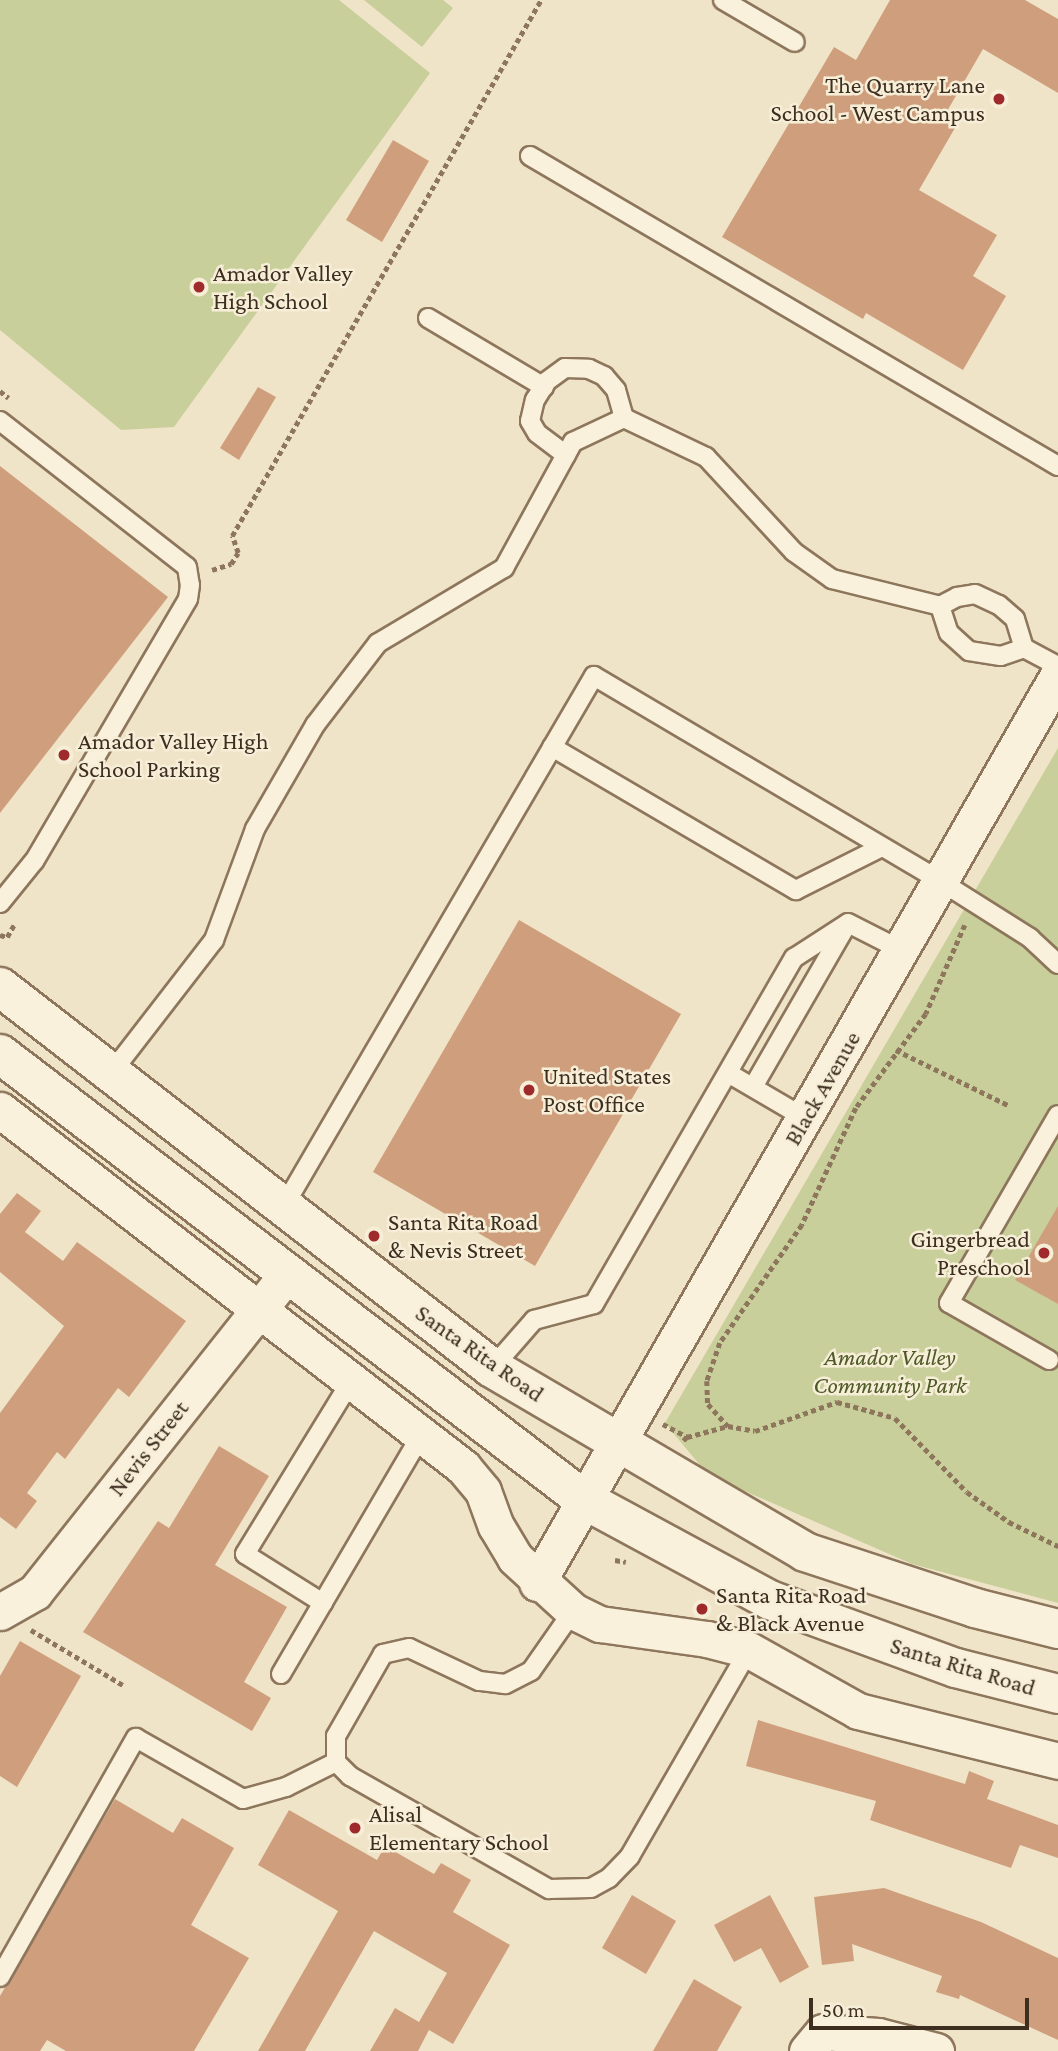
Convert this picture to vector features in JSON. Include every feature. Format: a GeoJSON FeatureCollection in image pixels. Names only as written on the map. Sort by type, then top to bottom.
{"type":"FeatureCollection","features":[{"type":"Feature","properties":{"kind":"main road","name":"Santa Rita Road"},"geometry":{"type":"LineString","coordinates":[[0,987],[492,1368],[805,1552],[975,1608],[1058,1629]]}},
{"type":"Feature","properties":{"kind":"main road","name":"Santa Rita Road"},"geometry":{"type":"LineString","coordinates":[[0,1054],[583,1499],[770,1600],[956,1668],[1058,1694]]}},
{"type":"Feature","properties":{"kind":"main road"},"geometry":{"type":"LineString","coordinates":[[78,1115],[112,1072]]}},
{"type":"Feature","properties":{"kind":"street","name":"Black Avenue"},"geometry":{"type":"LineString","coordinates":[[537,1583],[1058,675]]}},
{"type":"Feature","properties":{"kind":"street"},"geometry":{"type":"LineString","coordinates":[[0,1110],[463,1467],[483,1491],[496,1526],[537,1583],[573,1611],[600,1624],[707,1639],[749,1650],[858,1711],[1058,1761]]}},
{"type":"Feature","properties":{"kind":"street","name":"Nevis Street"},"geometry":{"type":"LineString","coordinates":[[12,1619],[287,1274]]}},
{"type":"Feature","properties":{"kind":"street"},"geometry":{"type":"LineString","coordinates":[[807,2051],[823,2032],[878,2036],[936,2051]]}},
{"type":"Feature","properties":{"kind":"lane"},"geometry":{"type":"LineString","coordinates":[[723,0],[795,42]]}},
{"type":"Feature","properties":{"kind":"lane"},"geometry":{"type":"LineString","coordinates":[[530,156],[1058,466]]}},
{"type":"Feature","properties":{"kind":"lane"},"geometry":{"type":"LineString","coordinates":[[428,318],[544,387]]}},
{"type":"Feature","properties":{"kind":"lane"},"geometry":{"type":"LineString","coordinates":[[566,455],[537,433],[530,421],[535,400],[544,387],[565,368],[589,369],[616,390],[624,418],[706,457],[794,552],[832,579],[940,606],[957,597],[975,594],[999,605],[1015,620],[1024,648],[1058,666]]}},
{"type":"Feature","properties":{"kind":"lane"},"geometry":{"type":"LineString","coordinates":[[112,1072],[214,940],[255,829],[315,725],[378,643],[504,568],[573,442],[624,418]]}},
{"type":"Feature","properties":{"kind":"lane"},"geometry":{"type":"LineString","coordinates":[[0,421],[187,568],[190,585],[188,599],[34,861],[0,903]]}},
{"type":"Feature","properties":{"kind":"lane"},"geometry":{"type":"LineString","coordinates":[[940,606],[949,633],[970,651],[1001,656],[1024,648]]}},
{"type":"Feature","properties":{"kind":"lane"},"geometry":{"type":"LineString","coordinates":[[284,1206],[594,676],[940,881],[1030,938],[1058,964]]}},
{"type":"Feature","properties":{"kind":"lane"},"geometry":{"type":"LineString","coordinates":[[552,747],[796,890],[882,847]]}},
{"type":"Feature","properties":{"kind":"lane"},"geometry":{"type":"LineString","coordinates":[[848,923],[901,950]]}},
{"type":"Feature","properties":{"kind":"lane"},"geometry":{"type":"LineString","coordinates":[[492,1368],[534,1320],[594,1304],[794,958],[848,923]]}},
{"type":"Feature","properties":{"kind":"lane"},"geometry":{"type":"LineString","coordinates":[[753,1087],[848,923]]}},
{"type":"Feature","properties":{"kind":"lane"},"geometry":{"type":"LineString","coordinates":[[728,1073],[805,1118]]}},
{"type":"Feature","properties":{"kind":"lane"},"geometry":{"type":"LineString","coordinates":[[1049,1360],[949,1303],[1058,1115]]}},
{"type":"Feature","properties":{"kind":"lane"},"geometry":{"type":"LineString","coordinates":[[323,1603],[245,1555],[351,1381]]}},
{"type":"Feature","properties":{"kind":"lane"},"geometry":{"type":"LineString","coordinates":[[281,1674],[421,1435]]}},
{"type":"Feature","properties":{"kind":"lane"},"geometry":{"type":"LineString","coordinates":[[573,1611],[531,1671],[505,1684],[479,1681],[409,1648],[383,1654],[336,1736],[336,1762],[350,1776],[549,1889],[591,1888],[609,1878],[630,1856],[749,1650]]}},
{"type":"Feature","properties":{"kind":"lane"},"geometry":{"type":"LineString","coordinates":[[0,1977],[136,1738],[243,1799],[286,1787],[336,1762]]}},
{"type":"Feature","properties":{"kind":"path"},"geometry":{"type":"LineString","coordinates":[[212,569],[231,564],[238,553],[232,536],[541,0]]}},
{"type":"Feature","properties":{"kind":"path"},"geometry":{"type":"LineString","coordinates":[[0,391],[21,407]]}},
{"type":"Feature","properties":{"kind":"path"},"geometry":{"type":"LineString","coordinates":[[206,559],[212,569],[212,580]]}},
{"type":"Feature","properties":{"kind":"path"},"geometry":{"type":"LineString","coordinates":[[728,1426],[708,1404],[707,1381],[720,1343],[802,1225],[856,1108],[896,1050],[926,1014],[944,964],[975,905]]}},
{"type":"Feature","properties":{"kind":"path"},"geometry":{"type":"LineString","coordinates":[[0,935],[7,937],[23,915]]}},
{"type":"Feature","properties":{"kind":"path"},"geometry":{"type":"LineString","coordinates":[[896,1050],[1010,1106]]}},
{"type":"Feature","properties":{"kind":"path"},"geometry":{"type":"LineString","coordinates":[[687,1437],[728,1426],[755,1431],[837,1402],[895,1418],[967,1492],[1009,1522],[1058,1546]]}},
{"type":"Feature","properties":{"kind":"path"},"geometry":{"type":"LineString","coordinates":[[12,1619],[123,1685]]}},
{"type":"Feature","properties":{"kind":"green space"},"geometry":{"type":"Polygon","coordinates":[[[0,0],[339,0],[430,73],[174,427],[121,430],[0,330],[0,0]]]}},
{"type":"Feature","properties":{"kind":"green space"},"geometry":{"type":"Polygon","coordinates":[[[364,0],[443,0],[453,8],[422,47],[364,0]]]}},
{"type":"Feature","properties":{"kind":"green space","name":"Amador Valley Community Park"},"geometry":{"type":"Polygon","coordinates":[[[1058,748],[1058,1603],[912,1564],[708,1475],[665,1423],[1058,748]]]}},
{"type":"Feature","properties":{"kind":"building"},"geometry":{"type":"Polygon","coordinates":[[[890,0],[1025,0],[1058,19],[1058,93],[983,49],[946,113],[959,121],[919,190],[997,235],[973,276],[1006,296],[963,370],[866,313],[863,319],[722,237],[834,47],[856,60],[890,0]]]}},
{"type":"Feature","properties":{"kind":"building"},"geometry":{"type":"Polygon","coordinates":[[[393,140],[429,161],[382,242],[346,220],[393,140]]]}},
{"type":"Feature","properties":{"kind":"building"},"geometry":{"type":"Polygon","coordinates":[[[258,387],[276,397],[239,460],[220,448],[258,387]]]}},
{"type":"Feature","properties":{"kind":"building"},"geometry":{"type":"Polygon","coordinates":[[[0,466],[168,597],[0,813],[0,466]]]}},
{"type":"Feature","properties":{"kind":"building","name":"United States Post Office"},"geometry":{"type":"Polygon","coordinates":[[[519,920],[681,1014],[535,1266],[373,1172],[519,920]]]}},
{"type":"Feature","properties":{"kind":"building"},"geometry":{"type":"Polygon","coordinates":[[[17,1193],[41,1211],[25,1232],[63,1261],[77,1242],[186,1321],[129,1397],[118,1388],[65,1459],[57,1452],[27,1493],[37,1501],[16,1529],[0,1517],[0,1413],[64,1326],[0,1272],[0,1214],[17,1193]]]}},
{"type":"Feature","properties":{"kind":"building","name":"Gingerbread Preschool"},"geometry":{"type":"Polygon","coordinates":[[[1058,1206],[1058,1304],[1015,1280],[1058,1206]]]}},
{"type":"Feature","properties":{"kind":"building"},"geometry":{"type":"Polygon","coordinates":[[[219,1446],[269,1476],[215,1565],[287,1607],[244,1682],[271,1698],[252,1731],[83,1632],[158,1521],[169,1528],[219,1446]]]}},
{"type":"Feature","properties":{"kind":"building"},"geometry":{"type":"Polygon","coordinates":[[[20,1641],[81,1676],[17,1787],[0,1776],[0,1676],[20,1641]]]}},
{"type":"Feature","properties":{"kind":"building"},"geometry":{"type":"Polygon","coordinates":[[[758,1720],[965,1784],[969,1771],[994,1781],[987,1799],[1058,1825],[1058,1858],[1020,1845],[1011,1868],[870,1820],[876,1801],[746,1766],[758,1720]]]}},
{"type":"Feature","properties":{"kind":"building"},"geometry":{"type":"Polygon","coordinates":[[[115,1799],[173,1833],[182,1818],[234,1848],[191,1925],[249,1958],[194,2051],[66,2051],[47,2040],[40,2051],[0,2051],[0,1996],[115,1799]]]}},
{"type":"Feature","properties":{"kind":"building"},"geometry":{"type":"Polygon","coordinates":[[[289,1810],[377,1860],[385,1846],[434,1874],[441,1863],[471,1880],[453,1912],[510,1945],[453,2044],[429,2030],[418,2051],[370,2051],[395,2008],[419,2022],[447,1973],[374,1931],[305,2051],[258,2051],[338,1911],[258,1865],[289,1810]]]}},
{"type":"Feature","properties":{"kind":"building"},"geometry":{"type":"Polygon","coordinates":[[[884,1888],[981,1922],[1058,1958],[1058,2040],[960,1995],[959,1999],[936,1992],[942,1976],[852,1944],[854,1961],[822,1965],[814,1897],[884,1888]]]}},
{"type":"Feature","properties":{"kind":"building"},"geometry":{"type":"Polygon","coordinates":[[[632,1895],[676,1921],[646,1974],[602,1948],[632,1895]]]}},
{"type":"Feature","properties":{"kind":"building"},"geometry":{"type":"Polygon","coordinates":[[[770,1895],[809,1967],[780,1983],[761,1948],[734,1962],[714,1925],[770,1895]]]}},
{"type":"Feature","properties":{"kind":"building"},"geometry":{"type":"Polygon","coordinates":[[[694,1979],[742,2007],[717,2051],[653,2051],[694,1979]]]}},
{"type":"Feature","properties":{"kind":"place","name":"The Quarry Lane School - West Campus"},"geometry":{"type":"Point","coordinates":[999,99]}},
{"type":"Feature","properties":{"kind":"place","name":"Amador Valley High School"},"geometry":{"type":"Point","coordinates":[199,287]}},
{"type":"Feature","properties":{"kind":"place","name":"Amador Valley High School Parking"},"geometry":{"type":"Point","coordinates":[64,755]}},
{"type":"Feature","properties":{"kind":"place","name":"United States Post Office"},"geometry":{"type":"Point","coordinates":[529,1090]}},
{"type":"Feature","properties":{"kind":"place","name":"Santa Rita Road & Nevis Street"},"geometry":{"type":"Point","coordinates":[374,1236]}},
{"type":"Feature","properties":{"kind":"place","name":"Gingerbread Preschool"},"geometry":{"type":"Point","coordinates":[1044,1253]}},
{"type":"Feature","properties":{"kind":"place","name":"Santa Rita Road & Black Avenue"},"geometry":{"type":"Point","coordinates":[702,1609]}},
{"type":"Feature","properties":{"kind":"place","name":"Alisal Elementary School"},"geometry":{"type":"Point","coordinates":[355,1828]}}]}
